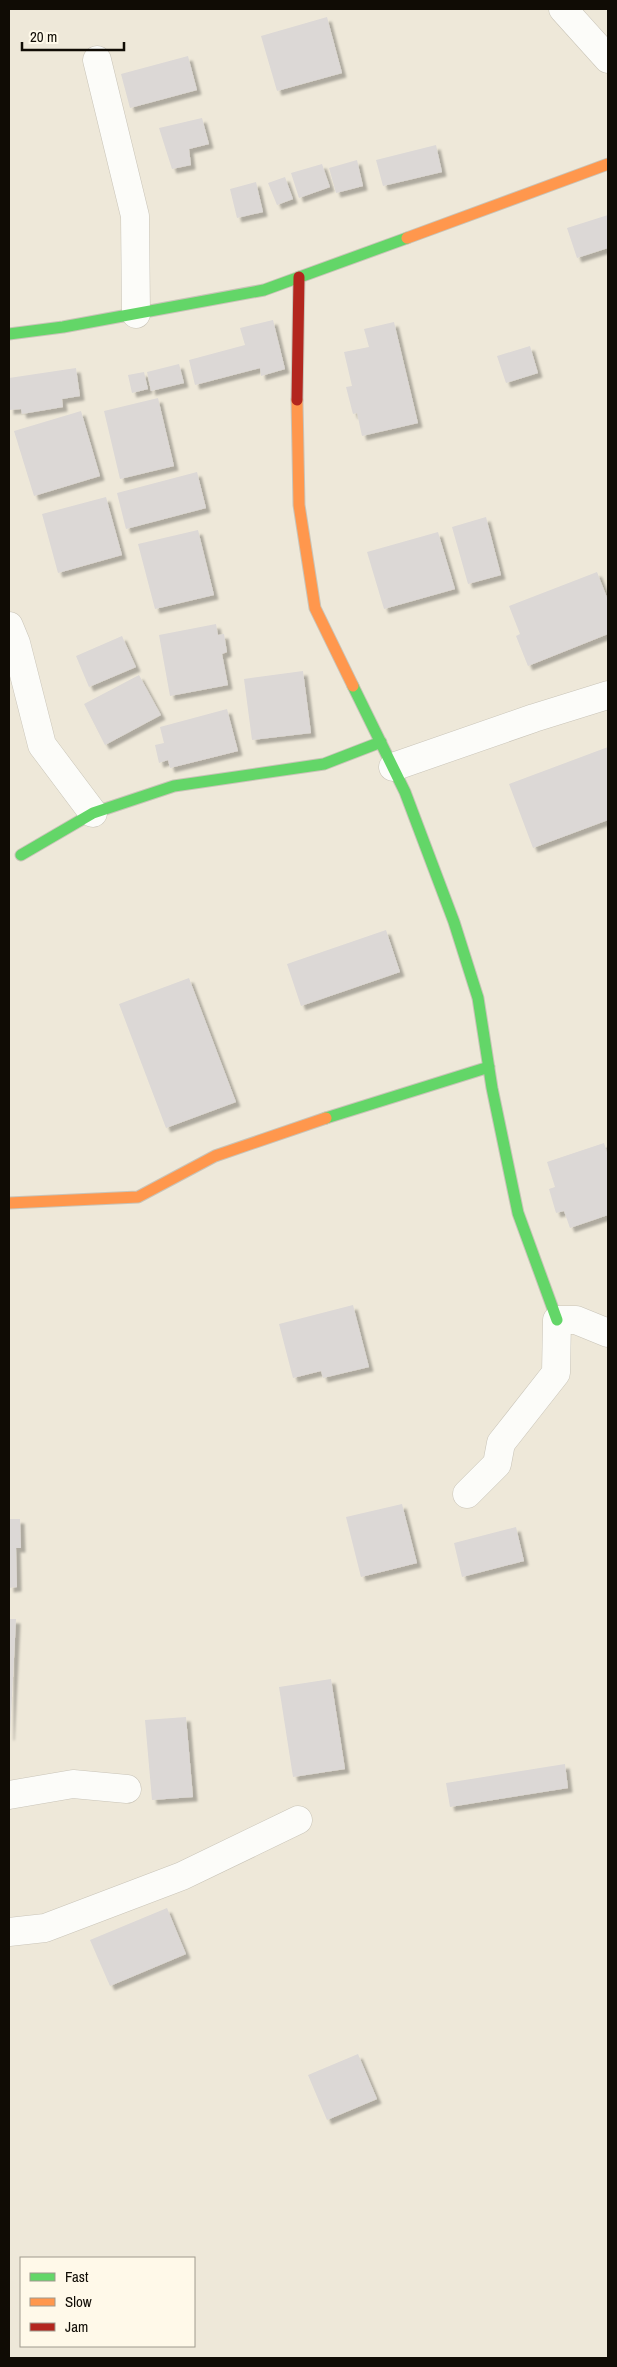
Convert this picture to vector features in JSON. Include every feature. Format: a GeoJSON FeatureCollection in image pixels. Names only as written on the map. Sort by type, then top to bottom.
{"type":"FeatureCollection","features":[{"type":"Feature","properties":{"kind":"street"},"geometry":{"type":"LineString","coordinates":[[564,9],[608,59]]}},
{"type":"Feature","properties":{"kind":"street"},"geometry":{"type":"LineString","coordinates":[[97,60],[135,216],[136,314]]}},
{"type":"Feature","properties":{"kind":"street"},"geometry":{"type":"LineString","coordinates":[[9,334],[63,327],[264,290],[608,164]]}},
{"type":"Feature","properties":{"kind":"street"},"geometry":{"type":"LineString","coordinates":[[299,277],[296,358],[299,505],[315,608],[405,792],[457,931],[478,998],[489,1067],[518,1213],[557,1320],[556,1373],[501,1443],[497,1464],[467,1494]]}},
{"type":"Feature","properties":{"kind":"street"},"geometry":{"type":"LineString","coordinates":[[9,626],[16,643],[42,745],[93,813]]}},
{"type":"Feature","properties":{"kind":"street"},"geometry":{"type":"LineString","coordinates":[[393,767],[534,718],[608,695]]}},
{"type":"Feature","properties":{"kind":"street"},"geometry":{"type":"LineString","coordinates":[[21,855],[93,813],[174,786],[324,764],[381,742]]}},
{"type":"Feature","properties":{"kind":"street"},"geometry":{"type":"LineString","coordinates":[[9,1203],[138,1197],[215,1156],[375,1102],[489,1067]]}},
{"type":"Feature","properties":{"kind":"street"},"geometry":{"type":"LineString","coordinates":[[557,1320],[576,1320],[608,1333]]}},
{"type":"Feature","properties":{"kind":"street"},"geometry":{"type":"LineString","coordinates":[[9,1795],[73,1784],[127,1790]]}},
{"type":"Feature","properties":{"kind":"street"},"geometry":{"type":"LineString","coordinates":[[9,1932],[45,1928],[182,1876],[298,1820]]}},
{"type":"Feature","properties":{"kind":"building"},"geometry":{"type":"Polygon","coordinates":[[[327,17],[342,73],[277,91],[261,36],[327,17]]]}},
{"type":"Feature","properties":{"kind":"building"},"geometry":{"type":"Polygon","coordinates":[[[188,56],[197,90],[130,108],[121,74],[188,56]]]}},
{"type":"Feature","properties":{"kind":"building"},"geometry":{"type":"Polygon","coordinates":[[[202,118],[209,144],[189,149],[191,165],[172,169],[159,128],[202,118]]]}},
{"type":"Feature","properties":{"kind":"building"},"geometry":{"type":"Polygon","coordinates":[[[436,145],[442,172],[383,186],[376,160],[436,145]]]}},
{"type":"Feature","properties":{"kind":"building"},"geometry":{"type":"Polygon","coordinates":[[[357,160],[363,186],[336,193],[329,168],[357,160]]]}},
{"type":"Feature","properties":{"kind":"building"},"geometry":{"type":"Polygon","coordinates":[[[322,164],[330,187],[299,198],[291,173],[322,164]]]}},
{"type":"Feature","properties":{"kind":"building"},"geometry":{"type":"Polygon","coordinates":[[[285,177],[293,199],[277,205],[268,183],[285,177]]]}},
{"type":"Feature","properties":{"kind":"building"},"geometry":{"type":"Polygon","coordinates":[[[256,182],[263,212],[237,218],[230,189],[256,182]]]}},
{"type":"Feature","properties":{"kind":"building"},"geometry":{"type":"Polygon","coordinates":[[[608,215],[608,248],[577,258],[567,228],[608,215]]]}},
{"type":"Feature","properties":{"kind":"building"},"geometry":{"type":"Polygon","coordinates":[[[273,320],[285,369],[261,376],[260,368],[195,385],[189,360],[245,345],[240,328],[273,320]]]}},
{"type":"Feature","properties":{"kind":"building"},"geometry":{"type":"Polygon","coordinates":[[[394,322],[418,423],[362,436],[357,413],[353,414],[346,387],[352,386],[344,352],[369,347],[364,329],[394,322]]]}},
{"type":"Feature","properties":{"kind":"building"},"geometry":{"type":"Polygon","coordinates":[[[530,346],[538,373],[506,383],[497,356],[530,346]]]}},
{"type":"Feature","properties":{"kind":"building"},"geometry":{"type":"Polygon","coordinates":[[[179,364],[184,383],[151,391],[147,372],[179,364]]]}},
{"type":"Feature","properties":{"kind":"building"},"geometry":{"type":"Polygon","coordinates":[[[76,368],[80,396],[62,399],[63,407],[22,414],[21,409],[9,410],[9,378],[76,368]]]}},
{"type":"Feature","properties":{"kind":"building"},"geometry":{"type":"Polygon","coordinates":[[[144,372],[148,389],[132,393],[128,375],[144,372]]]}},
{"type":"Feature","properties":{"kind":"building"},"geometry":{"type":"Polygon","coordinates":[[[158,398],[174,466],[120,479],[104,411],[158,398]]]}},
{"type":"Feature","properties":{"kind":"building"},"geometry":{"type":"Polygon","coordinates":[[[81,411],[100,476],[34,496],[14,431],[81,411]]]}},
{"type":"Feature","properties":{"kind":"building"},"geometry":{"type":"Polygon","coordinates":[[[197,472],[206,508],[126,529],[117,493],[197,472]]]}},
{"type":"Feature","properties":{"kind":"building"},"geometry":{"type":"Polygon","coordinates":[[[106,497],[122,555],[58,573],[42,514],[106,497]]]}},
{"type":"Feature","properties":{"kind":"building"},"geometry":{"type":"Polygon","coordinates":[[[486,517],[501,575],[468,584],[452,527],[486,517]]]}},
{"type":"Feature","properties":{"kind":"building"},"geometry":{"type":"Polygon","coordinates":[[[198,530],[214,595],[155,609],[138,544],[198,530]]]}},
{"type":"Feature","properties":{"kind":"building"},"geometry":{"type":"Polygon","coordinates":[[[438,532],[455,589],[384,609],[367,552],[438,532]]]}},
{"type":"Feature","properties":{"kind":"building"},"geometry":{"type":"Polygon","coordinates":[[[597,572],[608,600],[608,634],[528,666],[516,636],[520,634],[509,606],[597,572]]]}},
{"type":"Feature","properties":{"kind":"building"},"geometry":{"type":"Polygon","coordinates":[[[216,624],[218,635],[224,634],[227,652],[222,654],[228,685],[170,696],[159,635],[216,624]]]}},
{"type":"Feature","properties":{"kind":"building"},"geometry":{"type":"Polygon","coordinates":[[[122,636],[136,667],[89,687],[76,656],[122,636]]]}},
{"type":"Feature","properties":{"kind":"building"},"geometry":{"type":"Polygon","coordinates":[[[303,671],[311,733],[252,740],[244,679],[303,671]]]}},
{"type":"Feature","properties":{"kind":"building"},"geometry":{"type":"Polygon","coordinates":[[[139,675],[161,715],[105,745],[84,704],[139,675]]]}},
{"type":"Feature","properties":{"kind":"building"},"geometry":{"type":"Polygon","coordinates":[[[227,709],[238,751],[170,768],[168,760],[159,763],[155,745],[164,743],[160,727],[227,709]]]}},
{"type":"Feature","properties":{"kind":"building"},"geometry":{"type":"Polygon","coordinates":[[[608,747],[608,820],[533,848],[509,784],[608,747]]]}},
{"type":"Feature","properties":{"kind":"building"},"geometry":{"type":"Polygon","coordinates":[[[386,930],[400,972],[301,1006],[287,964],[386,930]]]}},
{"type":"Feature","properties":{"kind":"building"},"geometry":{"type":"Polygon","coordinates":[[[189,978],[236,1102],[166,1128],[119,1004],[189,978]]]}},
{"type":"Feature","properties":{"kind":"building"},"geometry":{"type":"Polygon","coordinates":[[[604,1143],[608,1155],[608,1215],[570,1228],[564,1211],[556,1213],[549,1189],[555,1187],[547,1162],[604,1143]]]}},
{"type":"Feature","properties":{"kind":"building"},"geometry":{"type":"Polygon","coordinates":[[[353,1305],[369,1367],[323,1378],[321,1371],[293,1378],[279,1324],[353,1305]]]}},
{"type":"Feature","properties":{"kind":"building"},"geometry":{"type":"Polygon","coordinates":[[[402,1504],[417,1563],[361,1577],[346,1517],[402,1504]]]}},
{"type":"Feature","properties":{"kind":"building"},"geometry":{"type":"Polygon","coordinates":[[[9,1519],[20,1519],[21,1548],[16,1548],[17,1587],[9,1588],[9,1519]]]}},
{"type":"Feature","properties":{"kind":"building"},"geometry":{"type":"Polygon","coordinates":[[[516,1527],[524,1561],[462,1577],[454,1543],[516,1527]]]}},
{"type":"Feature","properties":{"kind":"building"},"geometry":{"type":"Polygon","coordinates":[[[9,1619],[16,1619],[10,1736],[9,1736],[9,1619]]]}},
{"type":"Feature","properties":{"kind":"building"},"geometry":{"type":"Polygon","coordinates":[[[331,1679],[345,1769],[293,1777],[279,1687],[331,1679]]]}},
{"type":"Feature","properties":{"kind":"building"},"geometry":{"type":"Polygon","coordinates":[[[186,1717],[193,1797],[152,1800],[145,1720],[186,1717]]]}},
{"type":"Feature","properties":{"kind":"building"},"geometry":{"type":"Polygon","coordinates":[[[565,1764],[568,1788],[450,1807],[446,1783],[565,1764]]]}},
{"type":"Feature","properties":{"kind":"building"},"geometry":{"type":"Polygon","coordinates":[[[167,1908],[186,1954],[110,1986],[90,1940],[167,1908]]]}},
{"type":"Feature","properties":{"kind":"building"},"geometry":{"type":"Polygon","coordinates":[[[358,2054],[377,2099],[327,2120],[308,2075],[358,2054]]]}},
{"type":"Feature","properties":{"kind":"traffic: fast"},"geometry":{"type":"LineString","coordinates":[[9,334],[63,327],[264,290],[407,238]]}},
{"type":"Feature","properties":{"kind":"traffic: fast"},"geometry":{"type":"LineString","coordinates":[[353,686],[405,792],[454,922],[478,998],[492,1088],[518,1213],[557,1320]]}},
{"type":"Feature","properties":{"kind":"traffic: fast"},"geometry":{"type":"LineString","coordinates":[[21,855],[93,813],[174,786],[324,764],[381,742]]}},
{"type":"Feature","properties":{"kind":"traffic: fast"},"geometry":{"type":"LineString","coordinates":[[326,1118],[489,1067]]}},
{"type":"Feature","properties":{"kind":"traffic: slow"},"geometry":{"type":"LineString","coordinates":[[407,238],[608,164]]}},
{"type":"Feature","properties":{"kind":"traffic: slow"},"geometry":{"type":"LineString","coordinates":[[297,400],[299,505],[315,608],[353,686]]}},
{"type":"Feature","properties":{"kind":"traffic: slow"},"geometry":{"type":"LineString","coordinates":[[9,1203],[138,1197],[215,1156],[326,1118]]}},
{"type":"Feature","properties":{"kind":"traffic: jam"},"geometry":{"type":"LineString","coordinates":[[297,400],[299,277]]}}]}
